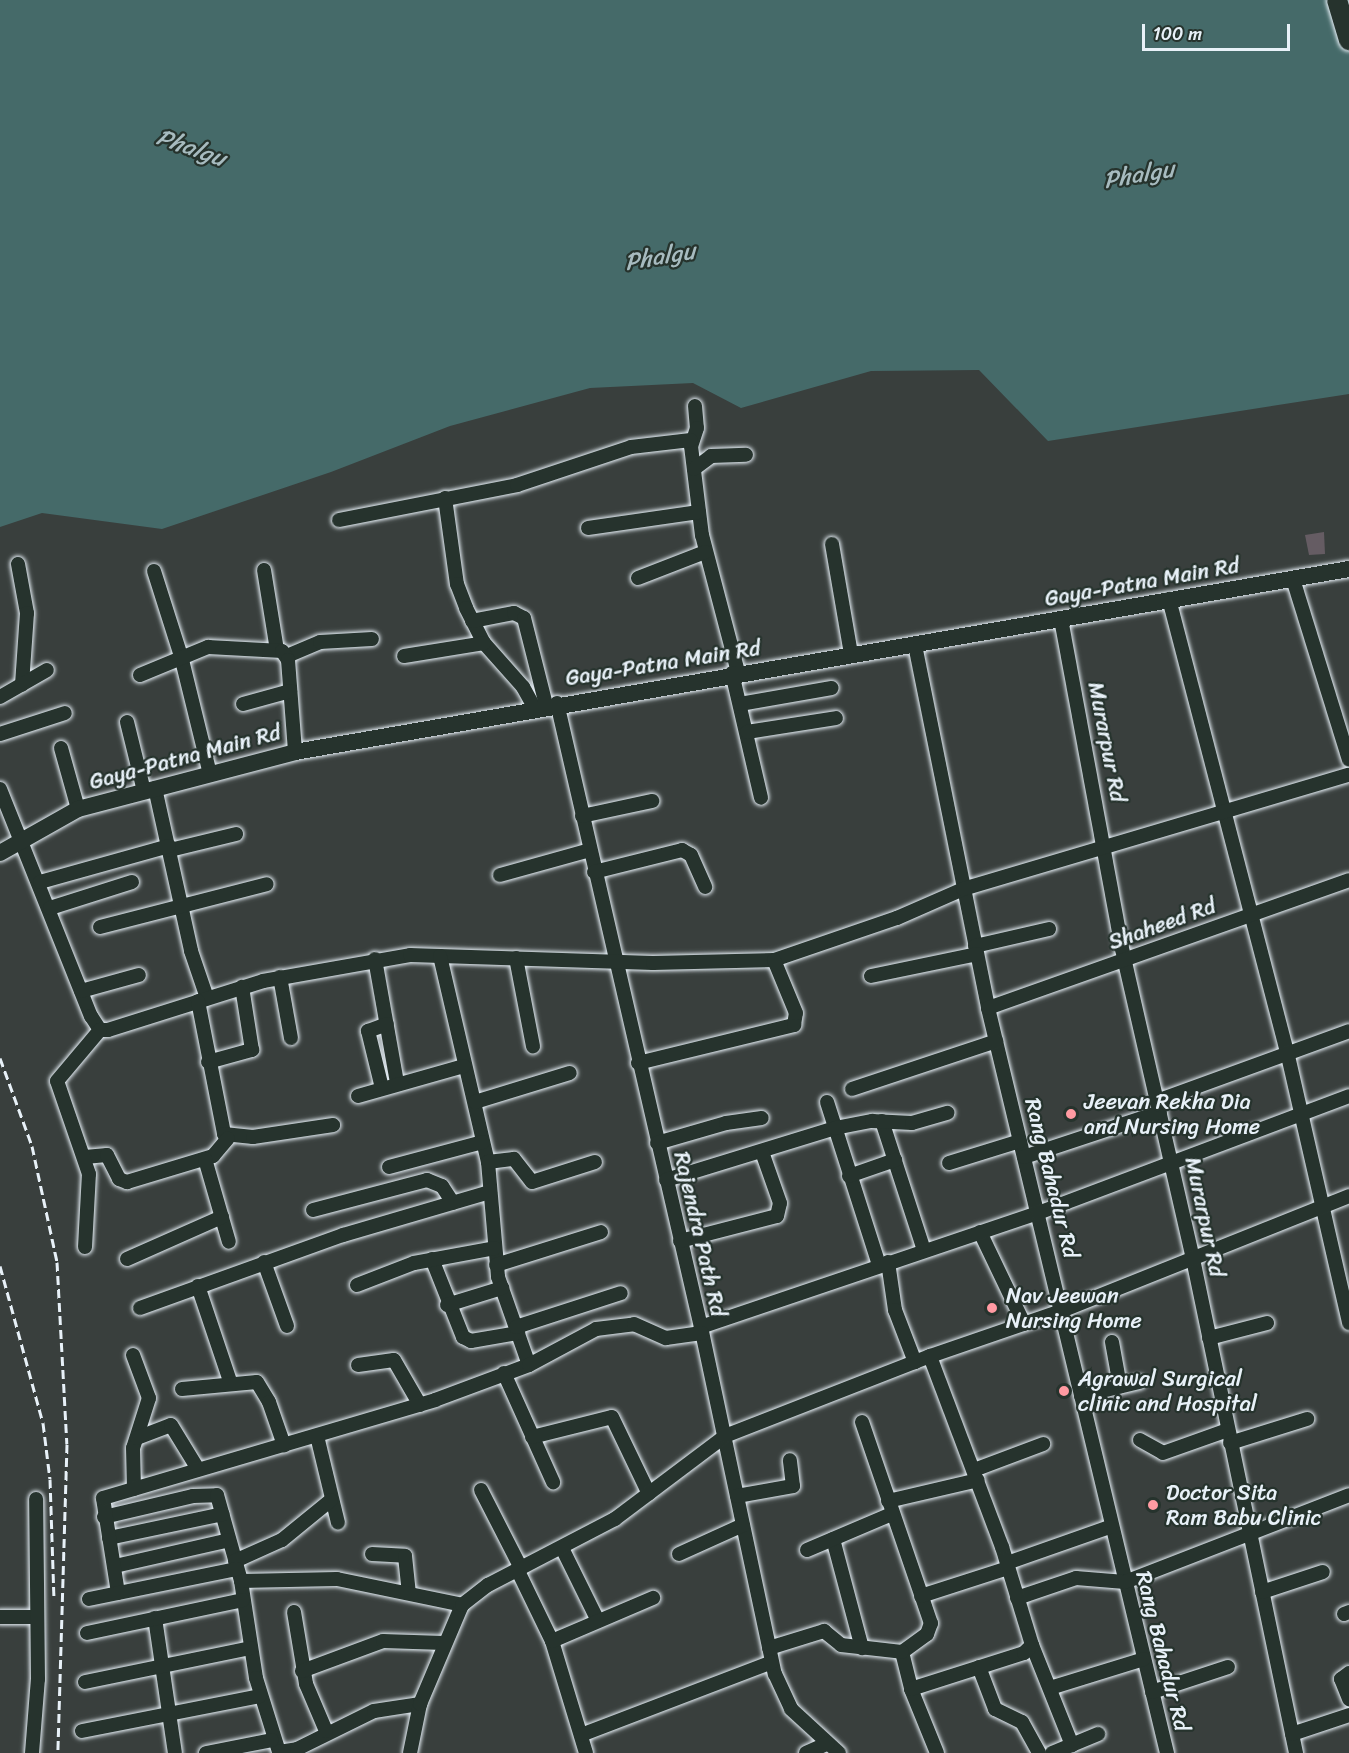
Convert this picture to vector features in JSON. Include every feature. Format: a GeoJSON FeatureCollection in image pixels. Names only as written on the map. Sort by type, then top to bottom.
{"type":"FeatureCollection","features":[{"type":"Feature","properties":{"kind":"highway"},"geometry":{"type":"LineString","coordinates":[[1337,0],[1349,40]]}},
{"type":"Feature","properties":{"kind":"main road","name":"Gaya-Patna Main Rd"},"geometry":{"type":"LineString","coordinates":[[0,853],[78,809],[295,752],[546,705],[915,645],[1349,569]]}},
{"type":"Feature","properties":{"kind":"street"},"geometry":{"type":"LineString","coordinates":[[695,406],[697,428],[691,440],[705,552],[735,673],[761,798]]}},
{"type":"Feature","properties":{"kind":"street"},"geometry":{"type":"LineString","coordinates":[[339,520],[517,485],[631,447],[691,440]]}},
{"type":"Feature","properties":{"kind":"street"},"geometry":{"type":"LineString","coordinates":[[694,469],[711,456],[746,455]]}},
{"type":"Feature","properties":{"kind":"street"},"geometry":{"type":"LineString","coordinates":[[445,498],[457,584],[472,621],[484,643],[546,705]]}},
{"type":"Feature","properties":{"kind":"street"},"geometry":{"type":"LineString","coordinates":[[588,528],[699,512]]}},
{"type":"Feature","properties":{"kind":"street"},"geometry":{"type":"LineString","coordinates":[[832,544],[851,654]]}},
{"type":"Feature","properties":{"kind":"street"},"geometry":{"type":"LineString","coordinates":[[638,578],[705,552]]}},
{"type":"Feature","properties":{"kind":"street"},"geometry":{"type":"LineString","coordinates":[[18,564],[27,613],[22,685]]}},
{"type":"Feature","properties":{"kind":"street"},"geometry":{"type":"LineString","coordinates":[[264,570],[290,691],[295,752]]}},
{"type":"Feature","properties":{"kind":"street"},"geometry":{"type":"LineString","coordinates":[[153,572],[181,656],[210,774]]}},
{"type":"Feature","properties":{"kind":"street"},"geometry":{"type":"LineString","coordinates":[[1293,579],[1349,760]]}},
{"type":"Feature","properties":{"kind":"street"},"geometry":{"type":"LineString","coordinates":[[1168,599],[1288,1056],[1349,1323]]}},
{"type":"Feature","properties":{"kind":"street","name":"Rajendra Path Rd"},"geometry":{"type":"LineString","coordinates":[[472,621],[514,613],[524,618],[546,705],[582,816],[725,1436],[771,1655],[784,1699],[839,1753]]}},
{"type":"Feature","properties":{"kind":"street","name":"Murarpur Rd"},"geometry":{"type":"LineString","coordinates":[[1061,619],[1106,848],[1124,960],[1173,1163],[1296,1753]]}},
{"type":"Feature","properties":{"kind":"street"},"geometry":{"type":"LineString","coordinates":[[140,675],[181,656],[215,646],[282,653],[320,642],[372,639]]}},
{"type":"Feature","properties":{"kind":"street"},"geometry":{"type":"LineString","coordinates":[[404,656],[484,643]]}},
{"type":"Feature","properties":{"kind":"street","name":"Rang Bahadur Rd"},"geometry":{"type":"LineString","coordinates":[[915,645],[988,1008],[1064,1310],[1110,1527],[1167,1753]]}},
{"type":"Feature","properties":{"kind":"street"},"geometry":{"type":"LineString","coordinates":[[0,697],[47,670]]}},
{"type":"Feature","properties":{"kind":"street"},"geometry":{"type":"LineString","coordinates":[[740,704],[832,688]]}},
{"type":"Feature","properties":{"kind":"street"},"geometry":{"type":"LineString","coordinates":[[243,704],[290,691]]}},
{"type":"Feature","properties":{"kind":"street"},"geometry":{"type":"LineString","coordinates":[[0,734],[65,713]]}},
{"type":"Feature","properties":{"kind":"street"},"geometry":{"type":"LineString","coordinates":[[747,732],[836,718]]}},
{"type":"Feature","properties":{"kind":"street"},"geometry":{"type":"LineString","coordinates":[[127,722],[170,848],[202,1000],[208,1062],[218,1122],[228,1138]]}},
{"type":"Feature","properties":{"kind":"street"},"geometry":{"type":"LineString","coordinates":[[60,748],[78,809]]}},
{"type":"Feature","properties":{"kind":"street"},"geometry":{"type":"LineString","coordinates":[[85,1247],[91,1187],[85,1157],[57,1076],[100,1030],[280,977],[375,959],[440,956],[614,962],[774,960],[897,918],[963,889],[1349,775]]}},
{"type":"Feature","properties":{"kind":"street"},"geometry":{"type":"LineString","coordinates":[[0,789],[40,882],[81,992],[100,1030]]}},
{"type":"Feature","properties":{"kind":"street"},"geometry":{"type":"LineString","coordinates":[[582,816],[652,801]]}},
{"type":"Feature","properties":{"kind":"street"},"geometry":{"type":"LineString","coordinates":[[40,882],[170,848],[236,834]]}},
{"type":"Feature","properties":{"kind":"street"},"geometry":{"type":"LineString","coordinates":[[500,875],[590,850]]}},
{"type":"Feature","properties":{"kind":"street"},"geometry":{"type":"LineString","coordinates":[[594,872],[682,850],[691,855],[705,887]]}},
{"type":"Feature","properties":{"kind":"street","name":"Shaheed Rd"},"geometry":{"type":"LineString","coordinates":[[988,1008],[1349,880]]}},
{"type":"Feature","properties":{"kind":"street"},"geometry":{"type":"LineString","coordinates":[[50,908],[132,882]]}},
{"type":"Feature","properties":{"kind":"street"},"geometry":{"type":"LineString","coordinates":[[100,927],[267,884]]}},
{"type":"Feature","properties":{"kind":"street"},"geometry":{"type":"LineString","coordinates":[[871,976],[1049,929]]}},
{"type":"Feature","properties":{"kind":"street"},"geometry":{"type":"LineString","coordinates":[[440,956],[488,1162],[496,1265],[529,1365]]}},
{"type":"Feature","properties":{"kind":"street"},"geometry":{"type":"LineString","coordinates":[[516,958],[533,1046]]}},
{"type":"Feature","properties":{"kind":"street"},"geometry":{"type":"LineString","coordinates":[[375,959],[398,1083]]}},
{"type":"Feature","properties":{"kind":"street"},"geometry":{"type":"LineString","coordinates":[[638,1063],[794,1024],[796,1013],[774,960]]}},
{"type":"Feature","properties":{"kind":"street"},"geometry":{"type":"LineString","coordinates":[[81,992],[139,975]]}},
{"type":"Feature","properties":{"kind":"street"},"geometry":{"type":"LineString","coordinates":[[280,977],[291,1038]]}},
{"type":"Feature","properties":{"kind":"street"},"geometry":{"type":"LineString","coordinates":[[208,1062],[252,1050],[242,987]]}},
{"type":"Feature","properties":{"kind":"street"},"geometry":{"type":"LineString","coordinates":[[382,1088],[368,1031],[387,1024]]}},
{"type":"Feature","properties":{"kind":"street"},"geometry":{"type":"LineString","coordinates":[[1024,1157],[1349,1031]]}},
{"type":"Feature","properties":{"kind":"street"},"geometry":{"type":"LineString","coordinates":[[852,1089],[996,1041]]}},
{"type":"Feature","properties":{"kind":"street"},"geometry":{"type":"LineString","coordinates":[[358,1096],[464,1066]]}},
{"type":"Feature","properties":{"kind":"street"},"geometry":{"type":"LineString","coordinates":[[475,1102],[570,1073]]}},
{"type":"Feature","properties":{"kind":"street"},"geometry":{"type":"LineString","coordinates":[[118,1593],[115,1566],[104,1517],[103,1498],[420,1405],[529,1365],[587,1332],[623,1324],[645,1325],[666,1338],[701,1330],[883,1264],[1038,1214],[1302,1116],[1349,1096]]}},
{"type":"Feature","properties":{"kind":"street"},"geometry":{"type":"LineString","coordinates":[[828,1102],[849,1176],[883,1264],[897,1318],[915,1362]]}},
{"type":"Feature","properties":{"kind":"street"},"geometry":{"type":"LineString","coordinates":[[666,1180],[835,1128],[882,1121],[912,1123],[948,1113]]}},
{"type":"Feature","properties":{"kind":"street"},"geometry":{"type":"LineString","coordinates":[[657,1143],[726,1123],[762,1118]]}},
{"type":"Feature","properties":{"kind":"street"},"geometry":{"type":"LineString","coordinates":[[882,1121],[924,1250]]}},
{"type":"Feature","properties":{"kind":"street"},"geometry":{"type":"LineString","coordinates":[[85,1157],[107,1155],[119,1179],[127,1182],[205,1159],[228,1138],[333,1125]]}},
{"type":"Feature","properties":{"kind":"street"},"geometry":{"type":"LineString","coordinates":[[949,1163],[1020,1141]]}},
{"type":"Feature","properties":{"kind":"street"},"geometry":{"type":"LineString","coordinates":[[388,1167],[483,1142]]}},
{"type":"Feature","properties":{"kind":"street"},"geometry":{"type":"LineString","coordinates":[[680,1241],[777,1216],[780,1203],[762,1152]]}},
{"type":"Feature","properties":{"kind":"street"},"geometry":{"type":"LineString","coordinates":[[205,1159],[229,1242]]}},
{"type":"Feature","properties":{"kind":"street"},"geometry":{"type":"LineString","coordinates":[[488,1162],[514,1159],[532,1182],[595,1162]]}},
{"type":"Feature","properties":{"kind":"street"},"geometry":{"type":"LineString","coordinates":[[849,1176],[895,1160]]}},
{"type":"Feature","properties":{"kind":"street"},"geometry":{"type":"LineString","coordinates":[[313,1210],[427,1180],[442,1185],[453,1203]]}},
{"type":"Feature","properties":{"kind":"street"},"geometry":{"type":"LineString","coordinates":[[140,1308],[264,1262],[490,1192]]}},
{"type":"Feature","properties":{"kind":"street"},"geometry":{"type":"LineString","coordinates":[[410,1753],[420,1704],[462,1605],[519,1569],[562,1548],[650,1494],[725,1436],[930,1356],[1064,1310],[1349,1196]]}},
{"type":"Feature","properties":{"kind":"street"},"geometry":{"type":"LineString","coordinates":[[127,1259],[222,1217]]}},
{"type":"Feature","properties":{"kind":"street"},"geometry":{"type":"LineString","coordinates":[[496,1265],[601,1232]]}},
{"type":"Feature","properties":{"kind":"street"},"geometry":{"type":"LineString","coordinates":[[980,1232],[1024,1324]]}},
{"type":"Feature","properties":{"kind":"street"},"geometry":{"type":"LineString","coordinates":[[357,1285],[432,1259],[495,1248]]}},
{"type":"Feature","properties":{"kind":"street"},"geometry":{"type":"LineString","coordinates":[[432,1259],[447,1305],[467,1340],[517,1330],[621,1293]]}},
{"type":"Feature","properties":{"kind":"street"},"geometry":{"type":"LineString","coordinates":[[264,1262],[287,1326]]}},
{"type":"Feature","properties":{"kind":"street"},"geometry":{"type":"LineString","coordinates":[[198,1287],[231,1384]]}},
{"type":"Feature","properties":{"kind":"street"},"geometry":{"type":"LineString","coordinates":[[447,1305],[502,1288]]}},
{"type":"Feature","properties":{"kind":"street"},"geometry":{"type":"LineString","coordinates":[[1209,1338],[1267,1323]]}},
{"type":"Feature","properties":{"kind":"street"},"geometry":{"type":"LineString","coordinates":[[1112,1342],[1120,1386]]}},
{"type":"Feature","properties":{"kind":"street"},"geometry":{"type":"LineString","coordinates":[[133,1355],[149,1398],[137,1438],[134,1489]]}},
{"type":"Feature","properties":{"kind":"street"},"geometry":{"type":"LineString","coordinates":[[930,1356],[976,1475],[1032,1645],[1072,1745]]}},
{"type":"Feature","properties":{"kind":"street"},"geometry":{"type":"LineString","coordinates":[[358,1365],[394,1360],[420,1405]]}},
{"type":"Feature","properties":{"kind":"street"},"geometry":{"type":"LineString","coordinates":[[504,1373],[553,1482]]}},
{"type":"Feature","properties":{"kind":"street"},"geometry":{"type":"LineString","coordinates":[[182,1389],[252,1381],[261,1386],[284,1445]]}},
{"type":"Feature","properties":{"kind":"street"},"geometry":{"type":"LineString","coordinates":[[1081,1396],[1139,1382]]}},
{"type":"Feature","properties":{"kind":"street"},"geometry":{"type":"LineString","coordinates":[[532,1437],[612,1417],[650,1494]]}},
{"type":"Feature","properties":{"kind":"street"},"geometry":{"type":"LineString","coordinates":[[1140,1440],[1163,1453],[1307,1419]]}},
{"type":"Feature","properties":{"kind":"street"},"geometry":{"type":"LineString","coordinates":[[581,1735],[824,1631],[841,1646],[902,1652],[931,1629],[861,1422]]}},
{"type":"Feature","properties":{"kind":"street"},"geometry":{"type":"LineString","coordinates":[[137,1438],[171,1425],[198,1469]]}},
{"type":"Feature","properties":{"kind":"street"},"geometry":{"type":"LineString","coordinates":[[317,1436],[338,1523]]}},
{"type":"Feature","properties":{"kind":"street"},"geometry":{"type":"LineString","coordinates":[[807,1550],[833,1539],[890,1507],[976,1475],[1043,1444]]}},
{"type":"Feature","properties":{"kind":"street"},"geometry":{"type":"LineString","coordinates":[[737,1496],[793,1486],[790,1460]]}},
{"type":"Feature","properties":{"kind":"street"},"geometry":{"type":"LineString","coordinates":[[481,1490],[552,1641],[586,1753]]}},
{"type":"Feature","properties":{"kind":"street"},"geometry":{"type":"LineString","coordinates":[[104,1517],[212,1493],[223,1514],[238,1570],[260,1696],[276,1748]]}},
{"type":"Feature","properties":{"kind":"street"},"geometry":{"type":"LineString","coordinates":[[1017,1598],[1076,1578],[1125,1582],[1349,1495]]}},
{"type":"Feature","properties":{"kind":"street"},"geometry":{"type":"LineString","coordinates":[[32,1753],[37,1617],[36,1499]]}},
{"type":"Feature","properties":{"kind":"street"},"geometry":{"type":"LineString","coordinates":[[238,1570],[282,1540],[331,1500]]}},
{"type":"Feature","properties":{"kind":"street"},"geometry":{"type":"LineString","coordinates":[[109,1538],[223,1514]]}},
{"type":"Feature","properties":{"kind":"street"},"geometry":{"type":"LineString","coordinates":[[680,1554],[743,1526]]}},
{"type":"Feature","properties":{"kind":"street"},"geometry":{"type":"LineString","coordinates":[[921,1596],[1110,1527]]}},
{"type":"Feature","properties":{"kind":"street"},"geometry":{"type":"LineString","coordinates":[[833,1539],[862,1648]]}},
{"type":"Feature","properties":{"kind":"street"},"geometry":{"type":"LineString","coordinates":[[115,1566],[230,1540]]}},
{"type":"Feature","properties":{"kind":"street"},"geometry":{"type":"LineString","coordinates":[[562,1548],[598,1621]]}},
{"type":"Feature","properties":{"kind":"street"},"geometry":{"type":"LineString","coordinates":[[372,1554],[397,1551],[405,1556],[409,1592]]}},
{"type":"Feature","properties":{"kind":"street"},"geometry":{"type":"LineString","coordinates":[[90,1599],[238,1570],[337,1579],[409,1592],[462,1605]]}},
{"type":"Feature","properties":{"kind":"street"},"geometry":{"type":"LineString","coordinates":[[1262,1592],[1323,1572]]}},
{"type":"Feature","properties":{"kind":"street"},"geometry":{"type":"LineString","coordinates":[[552,1641],[653,1598]]}},
{"type":"Feature","properties":{"kind":"street"},"geometry":{"type":"LineString","coordinates":[[87,1633],[243,1600]]}},
{"type":"Feature","properties":{"kind":"street"},"geometry":{"type":"LineString","coordinates":[[294,1612],[302,1671],[326,1731]]}},
{"type":"Feature","properties":{"kind":"street"},"geometry":{"type":"LineString","coordinates":[[0,1617],[37,1617]]}},
{"type":"Feature","properties":{"kind":"street"},"geometry":{"type":"LineString","coordinates":[[155,1618],[175,1753]]}},
{"type":"Feature","properties":{"kind":"street"},"geometry":{"type":"LineString","coordinates":[[302,1671],[383,1641],[444,1643]]}},
{"type":"Feature","properties":{"kind":"street"},"geometry":{"type":"LineString","coordinates":[[911,1689],[1024,1653],[1032,1645]]}},
{"type":"Feature","properties":{"kind":"street"},"geometry":{"type":"LineString","coordinates":[[85,1682],[251,1648]]}},
{"type":"Feature","properties":{"kind":"street"},"geometry":{"type":"LineString","coordinates":[[902,1652],[911,1689],[937,1753]]}},
{"type":"Feature","properties":{"kind":"street"},"geometry":{"type":"LineString","coordinates":[[1050,1688],[1144,1659]]}},
{"type":"Feature","properties":{"kind":"street"},"geometry":{"type":"LineString","coordinates":[[979,1667],[995,1709],[1022,1722],[1040,1753]]}},
{"type":"Feature","properties":{"kind":"street"},"geometry":{"type":"LineString","coordinates":[[1152,1692],[1228,1667]]}},
{"type":"Feature","properties":{"kind":"street"},"geometry":{"type":"LineString","coordinates":[[1349,1672],[1341,1679],[1349,1699]]}},
{"type":"Feature","properties":{"kind":"street"},"geometry":{"type":"LineString","coordinates":[[82,1731],[260,1696]]}},
{"type":"Feature","properties":{"kind":"street"},"geometry":{"type":"LineString","coordinates":[[206,1753],[276,1748],[298,1751],[326,1731],[374,1711],[420,1704]]}},
{"type":"Feature","properties":{"kind":"street"},"geometry":{"type":"LineString","coordinates":[[1292,1734],[1349,1714]]}},
{"type":"Feature","properties":{"kind":"street"},"geometry":{"type":"LineString","coordinates":[[1052,1753],[1098,1734]]}},
{"type":"Feature","properties":{"kind":"street"},"geometry":{"type":"LineString","coordinates":[[806,1753],[828,1743]]}},
{"type":"Feature","properties":{"kind":"water","name":"Phalgu"},"geometry":{"type":"Polygon","coordinates":[[[0,0],[1349,0],[1349,394],[1048,441],[979,370],[871,371],[741,408],[693,383],[590,388],[450,426],[331,472],[162,529],[42,513],[0,527],[0,0]]]}},
{"type":"Feature","properties":{"kind":"building"},"geometry":{"type":"Polygon","coordinates":[[[1324,532],[1325,554],[1309,555],[1305,535],[1324,532]]]}},
{"type":"Feature","properties":{"kind":"railway"},"geometry":{"type":"LineString","coordinates":[[0,1058],[32,1146],[57,1262],[67,1444],[58,1753]]}},
{"type":"Feature","properties":{"kind":"railway"},"geometry":{"type":"LineString","coordinates":[[0,1266],[43,1423],[50,1479],[54,1599]]}},
{"type":"Feature","properties":{"kind":"place","name":"Jeevan Rekha Dia and Nursing Home"},"geometry":{"type":"Point","coordinates":[1071,1114]}},
{"type":"Feature","properties":{"kind":"place","name":"Nav Jeewan Nursing Home"},"geometry":{"type":"Point","coordinates":[992,1308]}},
{"type":"Feature","properties":{"kind":"place","name":"Agrawal Surgical clinic and Hospital"},"geometry":{"type":"Point","coordinates":[1064,1391]}},
{"type":"Feature","properties":{"kind":"place","name":"Doctor Sita Ram Babu Clinic"},"geometry":{"type":"Point","coordinates":[1153,1505]}}]}
